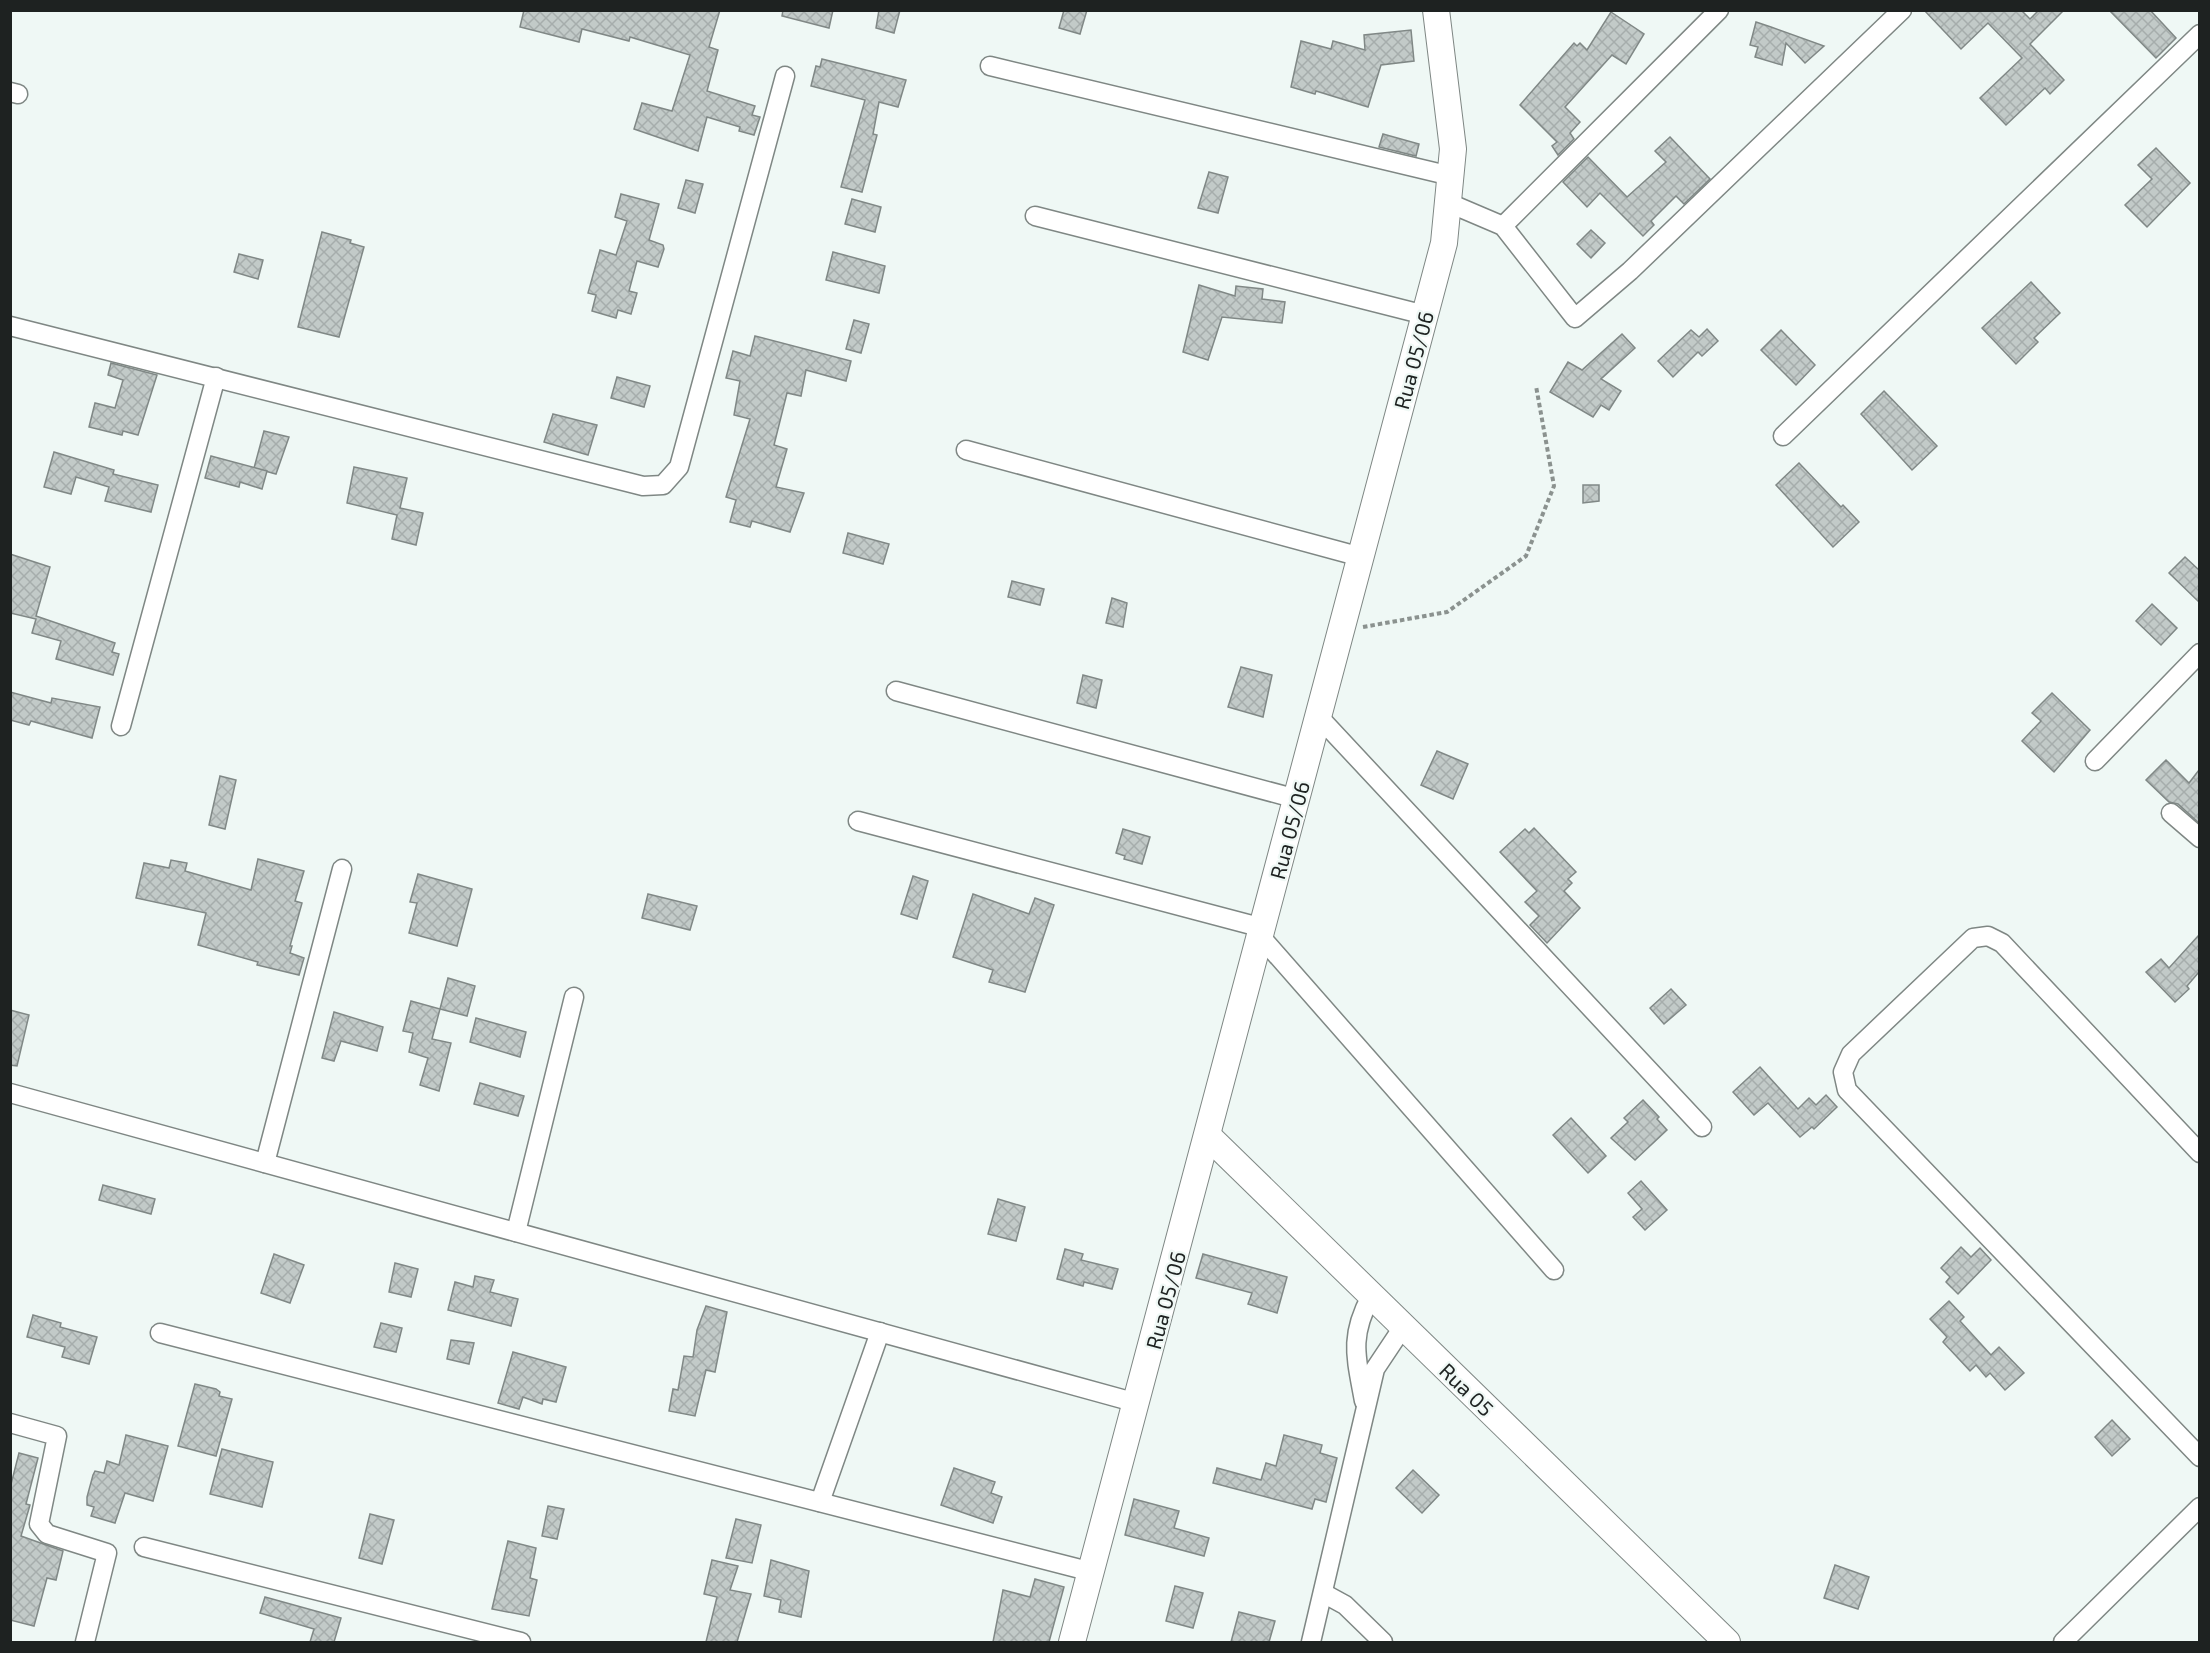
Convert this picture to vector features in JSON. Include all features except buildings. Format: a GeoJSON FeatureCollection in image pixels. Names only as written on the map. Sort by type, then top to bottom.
{"type":"FeatureCollection","features":[{"type":"Feature","properties":{"kind":"street","name":"Rua 05/06"},"geometry":{"type":"LineString","coordinates":[[1072,1642],[1444,243],[1453,149],[1436,10]]}},
{"type":"Feature","properties":{"kind":"street"},"geometry":{"type":"LineString","coordinates":[[1503,226],[1719,10]]}},
{"type":"Feature","properties":{"kind":"street"},"geometry":{"type":"LineString","coordinates":[[1449,203],[1503,226],[1575,318],[1630,271],[1902,10]]}},
{"type":"Feature","properties":{"kind":"street"},"geometry":{"type":"LineString","coordinates":[[1783,436],[2199,34]]}},
{"type":"Feature","properties":{"kind":"street"},"geometry":{"type":"LineString","coordinates":[[990,66],[1451,176]]}},
{"type":"Feature","properties":{"kind":"street"},"geometry":{"type":"LineString","coordinates":[[10,326],[643,486],[663,485],[679,467],[785,76]]}},
{"type":"Feature","properties":{"kind":"street"},"geometry":{"type":"LineString","coordinates":[[1035,216],[1425,315]]}},
{"type":"Feature","properties":{"kind":"street"},"geometry":{"type":"LineString","coordinates":[[121,726],[216,378]]}},
{"type":"Feature","properties":{"kind":"street"},"geometry":{"type":"LineString","coordinates":[[966,450],[1361,557]]}},
{"type":"Feature","properties":{"kind":"street"},"geometry":{"type":"LineString","coordinates":[[2095,760],[2199,653]]}},
{"type":"Feature","properties":{"kind":"street"},"geometry":{"type":"LineString","coordinates":[[896,691],[1297,799]]}},
{"type":"Feature","properties":{"kind":"street"},"geometry":{"type":"LineString","coordinates":[[1319,717],[1702,1127]]}},
{"type":"Feature","properties":{"kind":"street"},"geometry":{"type":"LineString","coordinates":[[2171,813],[2199,838]]}},
{"type":"Feature","properties":{"kind":"street"},"geometry":{"type":"LineString","coordinates":[[858,821],[1262,932],[1554,1270]]}},
{"type":"Feature","properties":{"kind":"street"},"geometry":{"type":"LineString","coordinates":[[265,1163],[342,869]]}},
{"type":"Feature","properties":{"kind":"street"},"geometry":{"type":"LineString","coordinates":[[2199,1153],[2002,944],[1988,936],[1973,938],[1851,1054],[1843,1072],[1847,1090],[2199,1457]]}},
{"type":"Feature","properties":{"kind":"street"},"geometry":{"type":"LineString","coordinates":[[516,1232],[574,997]]}},
{"type":"Feature","properties":{"kind":"street"},"geometry":{"type":"LineString","coordinates":[[10,1093],[1137,1403]]}},
{"type":"Feature","properties":{"kind":"street","name":"Rua 05"},"geometry":{"type":"LineString","coordinates":[[1208,1136],[1727,1642]]}},
{"type":"Feature","properties":{"kind":"street"},"geometry":{"type":"LineString","coordinates":[[1365,1410],[1354,1350],[1361,1316],[1371,1296]]}},
{"type":"Feature","properties":{"kind":"street"},"geometry":{"type":"LineString","coordinates":[[1311,1642],[1375,1369],[1403,1327]]}},
{"type":"Feature","properties":{"kind":"street"},"geometry":{"type":"LineString","coordinates":[[820,1502],[880,1332]]}},
{"type":"Feature","properties":{"kind":"street"},"geometry":{"type":"LineString","coordinates":[[160,1333],[1092,1572]]}},
{"type":"Feature","properties":{"kind":"street"},"geometry":{"type":"LineString","coordinates":[[10,1423],[57,1436],[39,1524],[47,1534],[107,1553],[85,1642]]}},
{"type":"Feature","properties":{"kind":"street"},"geometry":{"type":"LineString","coordinates":[[2063,1642],[2199,1507]]}},
{"type":"Feature","properties":{"kind":"street"},"geometry":{"type":"LineString","coordinates":[[144,1547],[521,1642]]}},
{"type":"Feature","properties":{"kind":"street"},"geometry":{"type":"LineString","coordinates":[[1323,1593],[1345,1605],[1383,1642]]}},
{"type":"Feature","properties":{"kind":"path"},"geometry":{"type":"LineString","coordinates":[[1341,631],[1447,612],[1526,556],[1554,486],[1536,386]]}}]}
